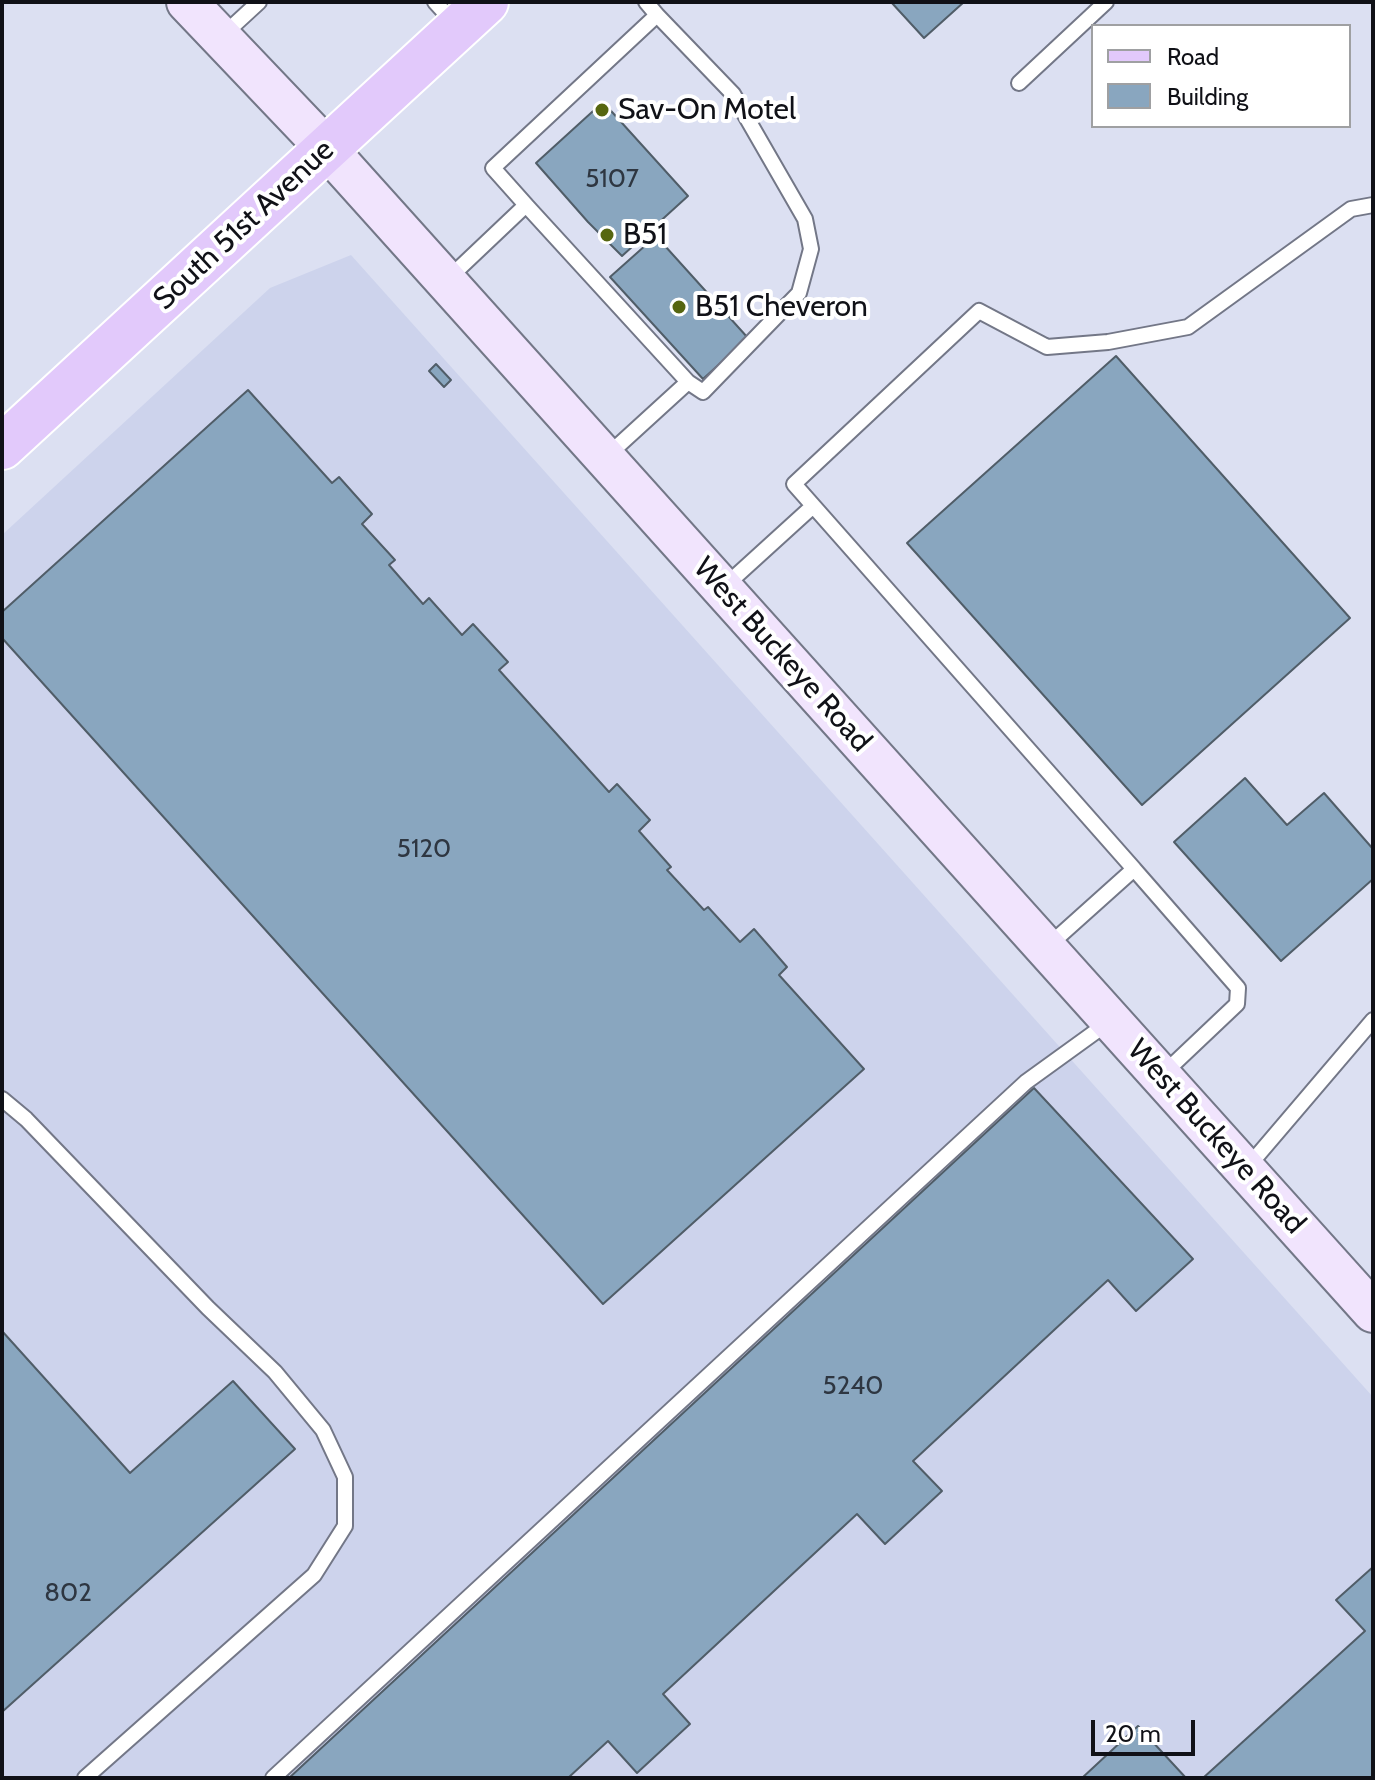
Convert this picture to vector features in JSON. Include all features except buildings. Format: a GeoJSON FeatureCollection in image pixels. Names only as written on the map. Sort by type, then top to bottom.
{"type":"FeatureCollection","features":[{"type":"Feature","properties":{"kind":"main road","name":"West Buckeye Road"},"geometry":{"type":"LineString","coordinates":[[187,2],[327,149],[1373,1312]]}},
{"type":"Feature","properties":{"kind":"main road","name":"South 51st Avenue"},"geometry":{"type":"LineString","coordinates":[[2,447],[327,149],[460,10]]}},
{"type":"Feature","properties":{"kind":"lane"},"geometry":{"type":"LineString","coordinates":[[221,37],[259,2]]}},
{"type":"Feature","properties":{"kind":"lane"},"geometry":{"type":"LineString","coordinates":[[646,2],[733,94],[805,219],[811,249],[799,293],[703,392],[688,382],[493,168],[657,15]]}},
{"type":"Feature","properties":{"kind":"lane"},"geometry":{"type":"LineString","coordinates":[[1019,83],[1106,2]]}},
{"type":"Feature","properties":{"kind":"lane"},"geometry":{"type":"LineString","coordinates":[[446,281],[526,205]]}},
{"type":"Feature","properties":{"kind":"lane"},"geometry":{"type":"LineString","coordinates":[[1161,1076],[1237,1004],[1238,988],[794,484],[979,311],[1047,347],[1108,342],[1188,327],[1351,209],[1373,205]]}},
{"type":"Feature","properties":{"kind":"lane"},"geometry":{"type":"LineString","coordinates":[[605,458],[688,382]]}},
{"type":"Feature","properties":{"kind":"lane"},"geometry":{"type":"LineString","coordinates":[[722,589],[813,506]]}},
{"type":"Feature","properties":{"kind":"lane"},"geometry":{"type":"LineString","coordinates":[[1045,948],[1134,869]]}},
{"type":"Feature","properties":{"kind":"lane"},"geometry":{"type":"LineString","coordinates":[[1245,1170],[1373,1020]]}},
{"type":"Feature","properties":{"kind":"lane"},"geometry":{"type":"LineString","coordinates":[[273,1778],[1026,1082],[1111,1021]]}},
{"type":"Feature","properties":{"kind":"lane"},"geometry":{"type":"LineString","coordinates":[[2,1099],[26,1119],[208,1308],[275,1372],[323,1430],[345,1477],[345,1526],[314,1575],[85,1778]]}},
{"type":"Feature","properties":{"kind":"shaded area"},"geometry":{"type":"Polygon","coordinates":[[[351,255],[1373,1397],[1373,1778],[2,1778],[2,535],[270,288],[351,255]]]}},
{"type":"Feature","properties":{"kind":"place","name":"Sav-On Motel"},"geometry":{"type":"Point","coordinates":[602,110]}},
{"type":"Feature","properties":{"kind":"place","name":"B51"},"geometry":{"type":"Point","coordinates":[607,235]}},
{"type":"Feature","properties":{"kind":"place","name":"B51 Cheveron"},"geometry":{"type":"Point","coordinates":[679,307]}}]}
